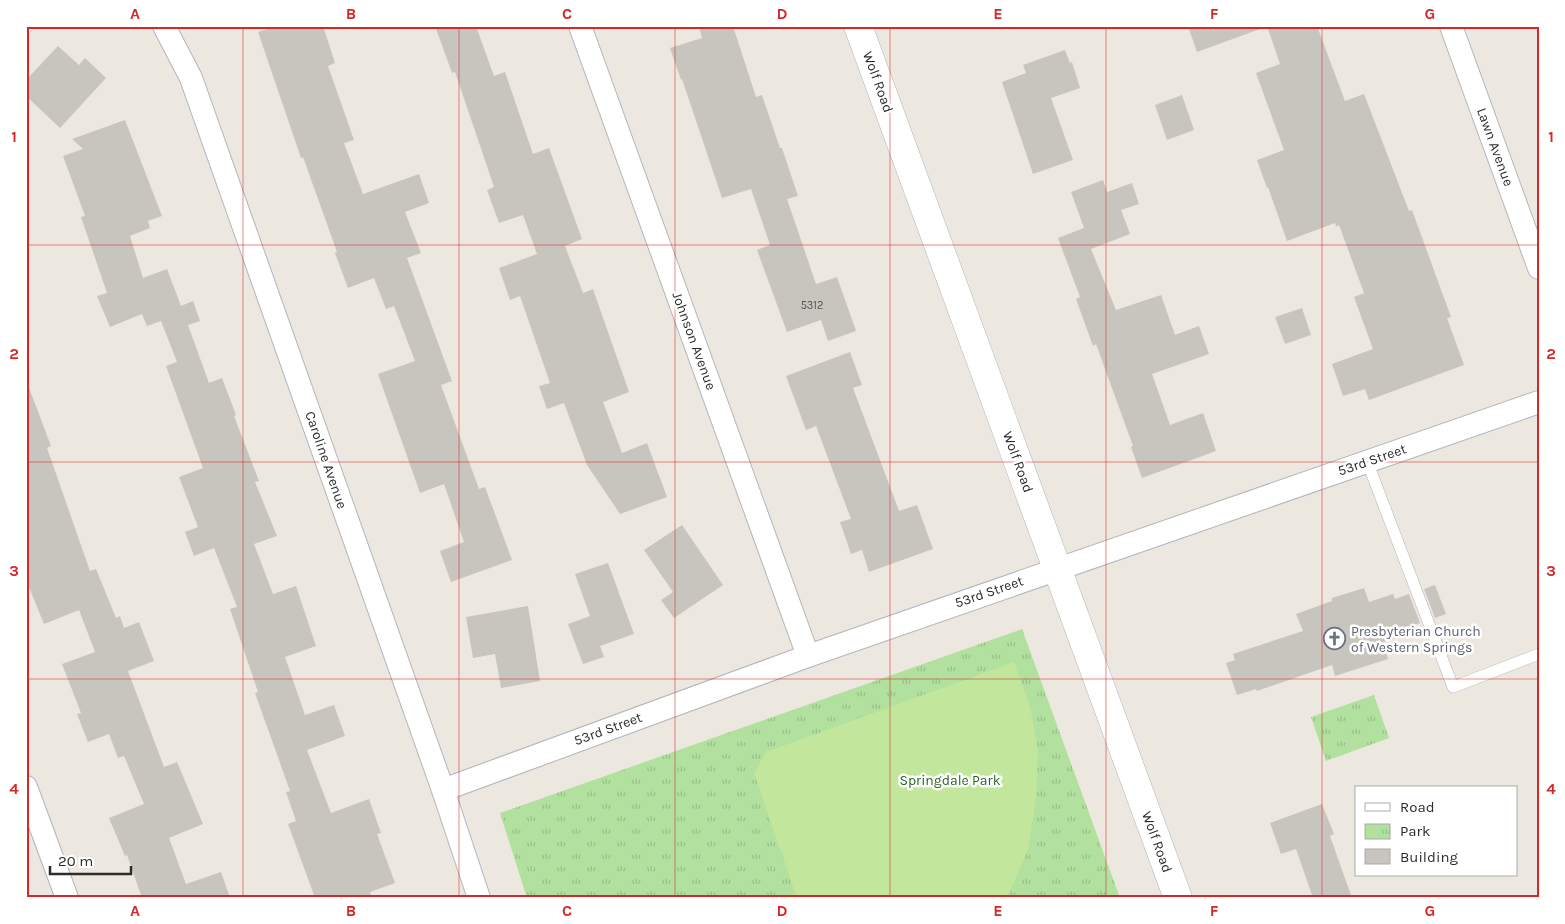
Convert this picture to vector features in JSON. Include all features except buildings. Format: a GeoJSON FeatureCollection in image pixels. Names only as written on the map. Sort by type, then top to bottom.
{"type":"FeatureCollection","features":[{"type":"Feature","properties":{"kind":"main road","name":"Wolf Road"},"geometry":{"type":"LineString","coordinates":[[858,26],[1178,898]]}},
{"type":"Feature","properties":{"kind":"street","name":"Caroline Avenue"},"geometry":{"type":"LineString","coordinates":[[164,26],[191,78],[443,790],[479,898]]}},
{"type":"Feature","properties":{"kind":"street","name":"Johnson Avenue"},"geometry":{"type":"LineString","coordinates":[[580,26],[808,656]]}},
{"type":"Feature","properties":{"kind":"street","name":"Lawn Avenue"},"geometry":{"type":"LineString","coordinates":[[1451,26],[1539,268]]}},
{"type":"Feature","properties":{"kind":"street","name":"53rd Street"},"geometry":{"type":"LineString","coordinates":[[443,790],[808,656],[1539,402]]}},
{"type":"Feature","properties":{"kind":"street"},"geometry":{"type":"LineString","coordinates":[[26,787],[66,898]]}},
{"type":"Feature","properties":{"kind":"lane"},"geometry":{"type":"LineString","coordinates":[[1367,461],[1452,687],[1539,654]]}},
{"type":"Feature","properties":{"kind":"green space","name":"Springdale Park"},"geometry":{"type":"Polygon","coordinates":[[[1022,629],[1120,898],[527,898],[500,813],[1022,629]]]}},
{"type":"Feature","properties":{"kind":"green space"},"geometry":{"type":"Polygon","coordinates":[[[1014,662],[1030,706],[1038,750],[1036,798],[1028,850],[1007,898],[797,898],[754,773],[766,752],[1014,662]]]}},
{"type":"Feature","properties":{"kind":"green space"},"geometry":{"type":"Polygon","coordinates":[[[1374,695],[1389,738],[1326,761],[1311,717],[1374,695]]]}},
{"type":"Feature","properties":{"kind":"place","name":"Presbyterian Church of Western Springs"},"geometry":{"type":"Point","coordinates":[1335,639]}}]}
